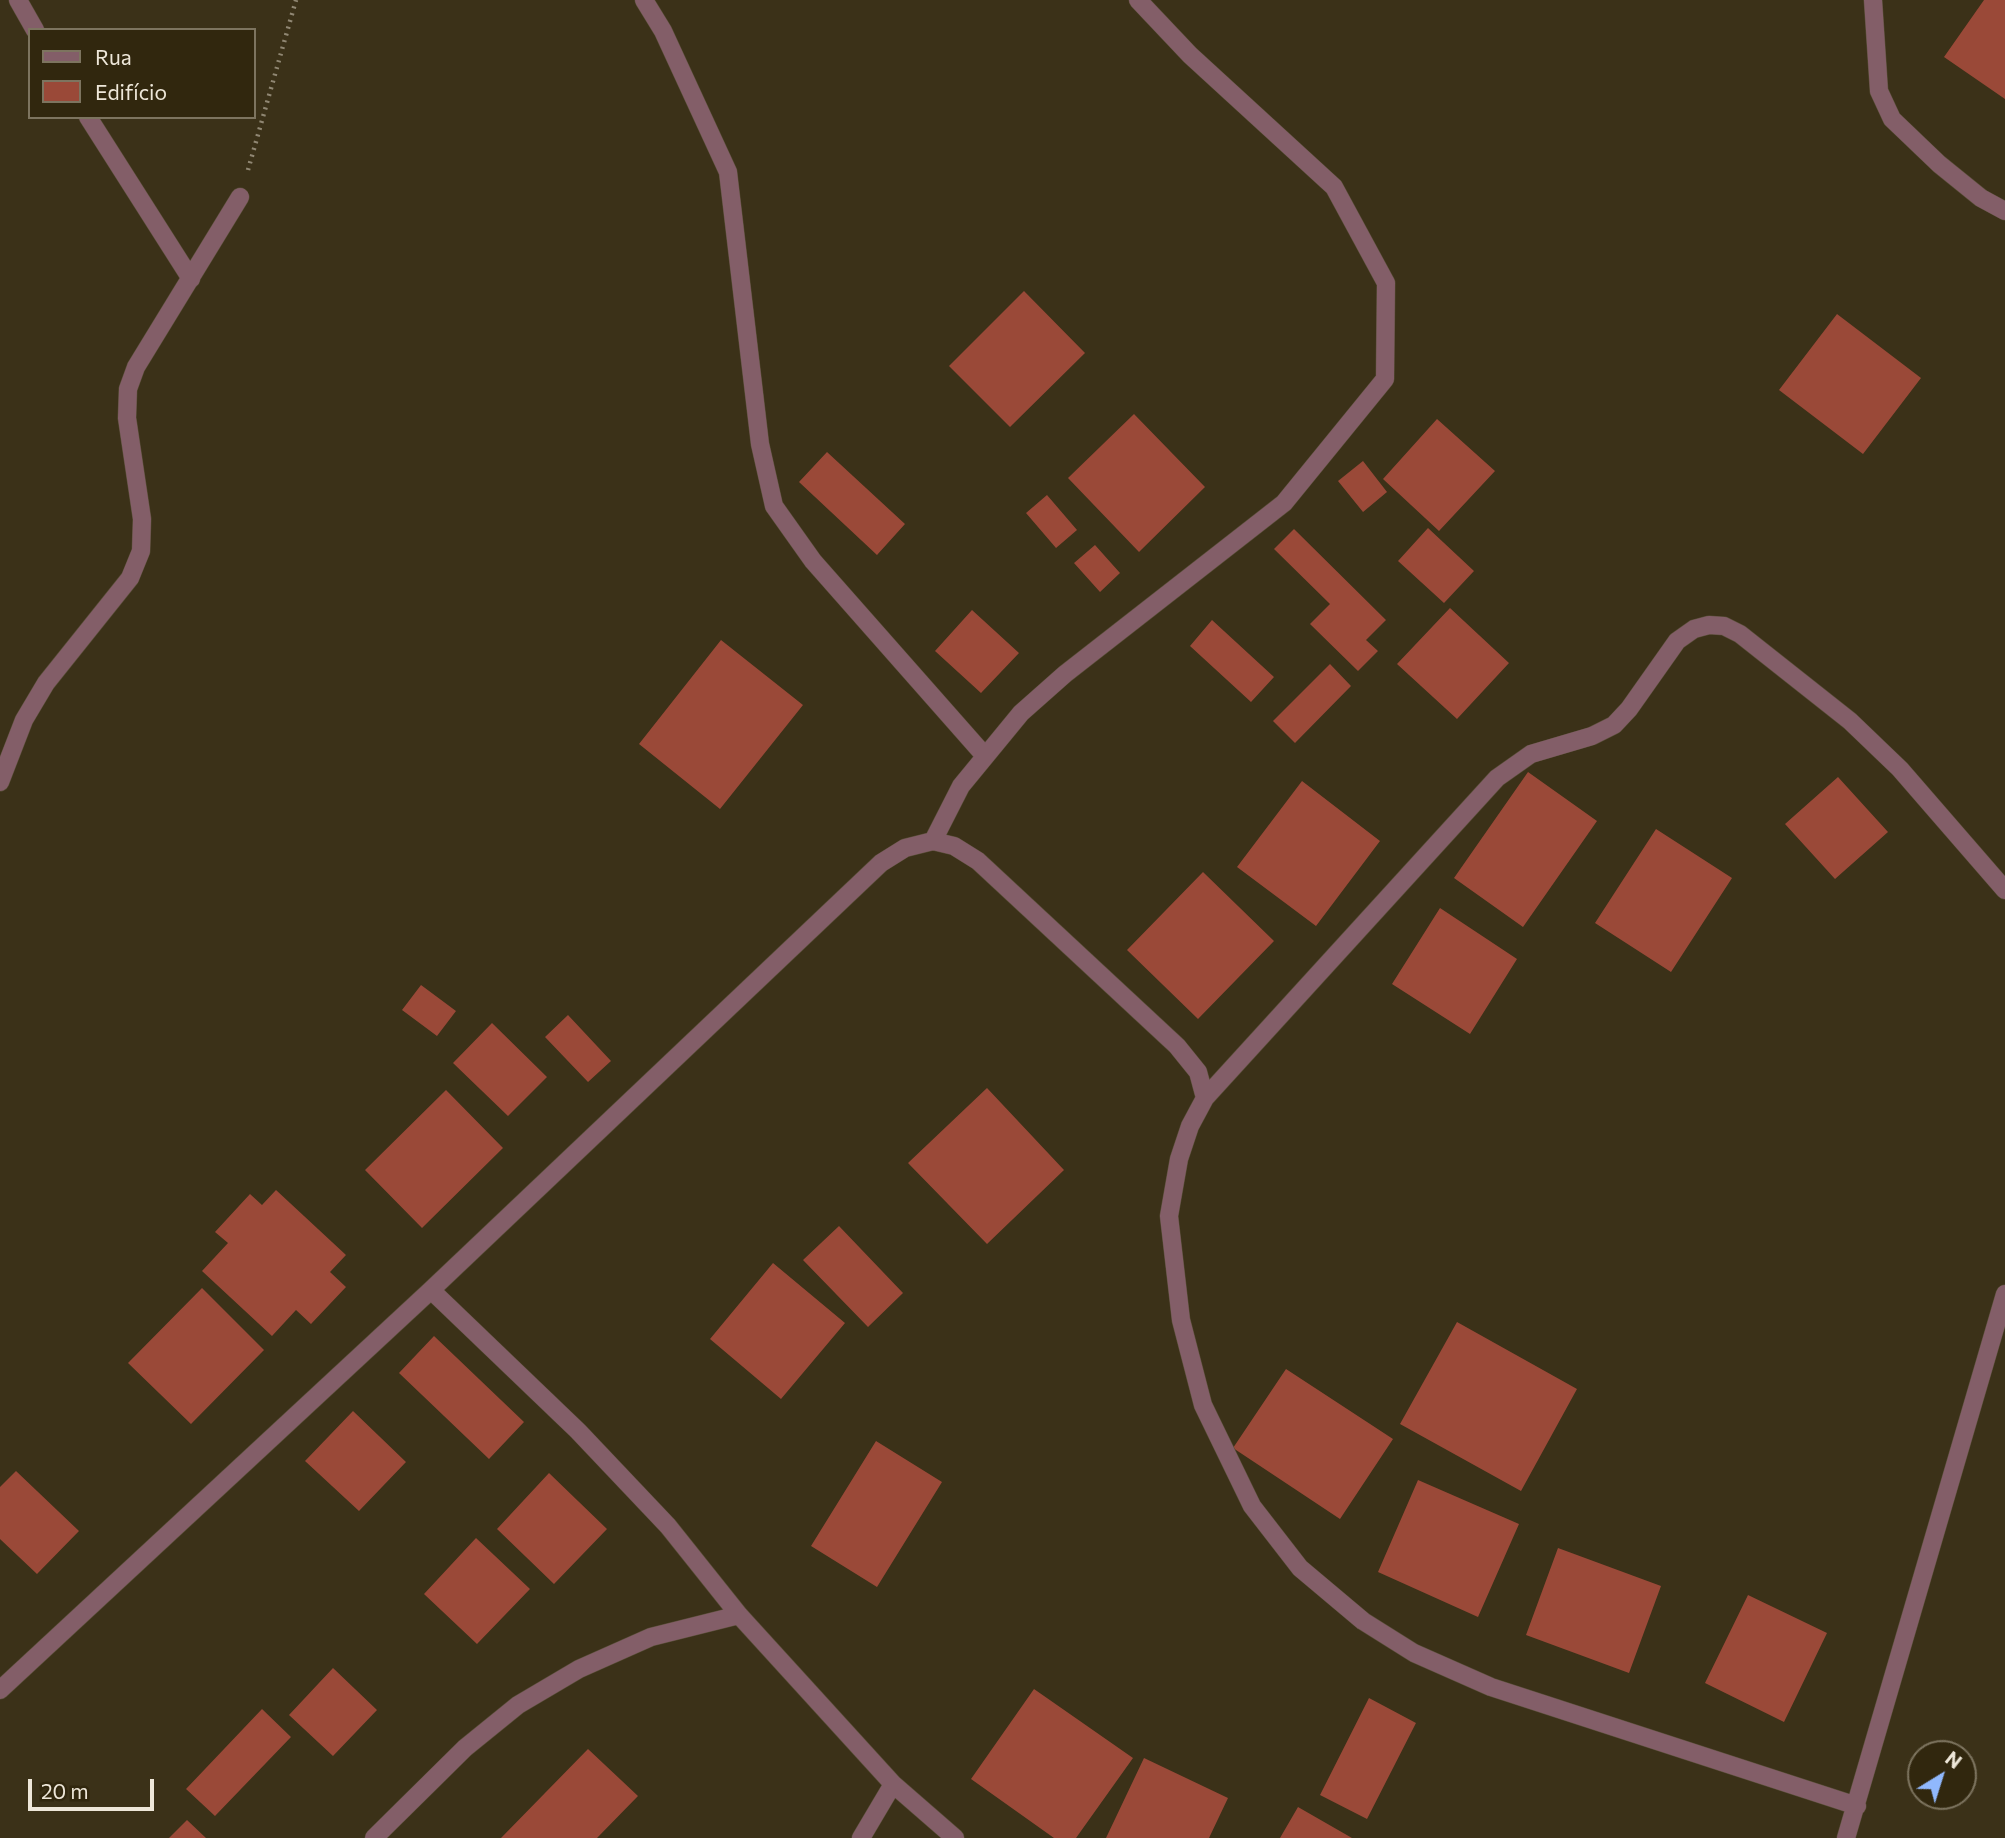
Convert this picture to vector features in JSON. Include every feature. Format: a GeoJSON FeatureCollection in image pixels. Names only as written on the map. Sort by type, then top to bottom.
{"type":"FeatureCollection","features":[{"type":"Feature","properties":{"kind":"street"},"geometry":{"type":"LineString","coordinates":[[18,0],[34,28]]}},
{"type":"Feature","properties":{"kind":"street"},"geometry":{"type":"LineString","coordinates":[[644,0],[663,31],[728,172],[760,444],[774,506],[813,561],[985,756]]}},
{"type":"Feature","properties":{"kind":"street"},"geometry":{"type":"LineString","coordinates":[[933,841],[961,786],[1021,713],[1065,674],[1284,503],[1385,379],[1386,283],[1334,187],[1190,55],[1138,0]]}},
{"type":"Feature","properties":{"kind":"street"},"geometry":{"type":"LineString","coordinates":[[1873,0],[1879,91],[1892,119],[1939,164],[1981,198],[2005,211]]}},
{"type":"Feature","properties":{"kind":"street"},"geometry":{"type":"LineString","coordinates":[[89,119],[191,279]]}},
{"type":"Feature","properties":{"kind":"street"},"geometry":{"type":"LineString","coordinates":[[0,782],[24,720],[46,683],[130,578],[141,551],[142,519],[127,418],[128,389],[136,367],[240,197]]}},
{"type":"Feature","properties":{"kind":"street"},"geometry":{"type":"LineString","coordinates":[[1857,1807],[1491,1687],[1414,1654],[1363,1621],[1300,1568],[1252,1506],[1203,1405],[1181,1320],[1169,1216],[1178,1159],[1205,1098],[1497,778],[1531,754],[1592,736],[1614,725],[1629,709],[1677,641],[1694,629],[1724,626],[1740,634],[1850,721],[1900,769],[2005,890]]}},
{"type":"Feature","properties":{"kind":"street"},"geometry":{"type":"LineString","coordinates":[[0,1690],[431,1290],[881,863],[905,848],[933,841],[954,846],[978,861],[1177,1046],[1198,1072],[1205,1098]]}},
{"type":"Feature","properties":{"kind":"street"},"geometry":{"type":"LineString","coordinates":[[431,1290],[578,1431],[668,1526],[739,1615],[893,1784],[955,1838]]}},
{"type":"Feature","properties":{"kind":"street"},"geometry":{"type":"LineString","coordinates":[[1846,1838],[2005,1294]]}},
{"type":"Feature","properties":{"kind":"street"},"geometry":{"type":"LineString","coordinates":[[374,1838],[465,1748],[518,1705],[579,1669],[651,1637],[739,1615]]}},
{"type":"Feature","properties":{"kind":"street"},"geometry":{"type":"LineString","coordinates":[[861,1838],[893,1784]]}},
{"type":"Feature","properties":{"kind":"path"},"geometry":{"type":"LineString","coordinates":[[240,197],[296,0]]}},
{"type":"Feature","properties":{"kind":"building"},"geometry":{"type":"Polygon","coordinates":[[[1984,0],[2005,0],[2005,99],[1944,57],[1984,0]]]}},
{"type":"Feature","properties":{"kind":"building"},"geometry":{"type":"Polygon","coordinates":[[[1024,291],[1085,353],[1010,427],[949,366],[1024,291]]]}},
{"type":"Feature","properties":{"kind":"building"},"geometry":{"type":"Polygon","coordinates":[[[1837,314],[1921,378],[1863,454],[1779,390],[1837,314]]]}},
{"type":"Feature","properties":{"kind":"building"},"geometry":{"type":"Polygon","coordinates":[[[1134,414],[1205,487],[1139,552],[1068,478],[1134,414]]]}},
{"type":"Feature","properties":{"kind":"building"},"geometry":{"type":"Polygon","coordinates":[[[1437,419],[1495,471],[1439,531],[1383,479],[1437,419]]]}},
{"type":"Feature","properties":{"kind":"building"},"geometry":{"type":"Polygon","coordinates":[[[827,452],[905,524],[877,555],[799,482],[827,452]]]}},
{"type":"Feature","properties":{"kind":"building"},"geometry":{"type":"Polygon","coordinates":[[[1363,461],[1387,492],[1363,512],[1338,481],[1363,461]]]}},
{"type":"Feature","properties":{"kind":"building"},"geometry":{"type":"Polygon","coordinates":[[[1047,495],[1077,530],[1056,548],[1026,513],[1047,495]]]}},
{"type":"Feature","properties":{"kind":"building"},"geometry":{"type":"Polygon","coordinates":[[[1428,528],[1474,571],[1444,603],[1398,561],[1428,528]]]}},
{"type":"Feature","properties":{"kind":"building"},"geometry":{"type":"Polygon","coordinates":[[[1294,529],[1386,620],[1366,640],[1378,651],[1358,671],[1310,624],[1330,604],[1274,549],[1294,529]]]}},
{"type":"Feature","properties":{"kind":"building"},"geometry":{"type":"Polygon","coordinates":[[[1095,545],[1120,573],[1100,592],[1074,563],[1095,545]]]}},
{"type":"Feature","properties":{"kind":"building"},"geometry":{"type":"Polygon","coordinates":[[[1450,608],[1509,663],[1457,719],[1397,664],[1450,608]]]}},
{"type":"Feature","properties":{"kind":"building"},"geometry":{"type":"Polygon","coordinates":[[[972,610],[1019,653],[981,693],[935,651],[972,610]]]}},
{"type":"Feature","properties":{"kind":"building"},"geometry":{"type":"Polygon","coordinates":[[[1212,620],[1274,677],[1251,702],[1190,646],[1212,620]]]}},
{"type":"Feature","properties":{"kind":"building"},"geometry":{"type":"Polygon","coordinates":[[[721,640],[803,705],[720,809],[639,744],[721,640]]]}},
{"type":"Feature","properties":{"kind":"building"},"geometry":{"type":"Polygon","coordinates":[[[1330,664],[1351,686],[1295,743],[1273,721],[1330,664]]]}},
{"type":"Feature","properties":{"kind":"building"},"geometry":{"type":"Polygon","coordinates":[[[1528,772],[1597,821],[1523,927],[1454,878],[1528,772]]]}},
{"type":"Feature","properties":{"kind":"building"},"geometry":{"type":"Polygon","coordinates":[[[1838,777],[1888,832],[1835,879],[1785,824],[1838,777]]]}},
{"type":"Feature","properties":{"kind":"building"},"geometry":{"type":"Polygon","coordinates":[[[1302,781],[1380,841],[1316,926],[1237,867],[1302,781]]]}},
{"type":"Feature","properties":{"kind":"building"},"geometry":{"type":"Polygon","coordinates":[[[1656,829],[1732,878],[1671,972],[1595,923],[1656,829]]]}},
{"type":"Feature","properties":{"kind":"building"},"geometry":{"type":"Polygon","coordinates":[[[1203,872],[1274,941],[1198,1019],[1127,950],[1203,872]]]}},
{"type":"Feature","properties":{"kind":"building"},"geometry":{"type":"Polygon","coordinates":[[[1440,908],[1517,959],[1470,1034],[1392,984],[1440,908]]]}},
{"type":"Feature","properties":{"kind":"building"},"geometry":{"type":"Polygon","coordinates":[[[421,985],[456,1011],[437,1036],[402,1010],[421,985]]]}},
{"type":"Feature","properties":{"kind":"building"},"geometry":{"type":"Polygon","coordinates":[[[568,1015],[611,1061],[588,1082],[545,1037],[568,1015]]]}},
{"type":"Feature","properties":{"kind":"building"},"geometry":{"type":"Polygon","coordinates":[[[492,1023],[547,1077],[508,1116],[453,1063],[492,1023]]]}},
{"type":"Feature","properties":{"kind":"building"},"geometry":{"type":"Polygon","coordinates":[[[987,1088],[1064,1170],[987,1244],[908,1163],[987,1088]]]}},
{"type":"Feature","properties":{"kind":"building"},"geometry":{"type":"Polygon","coordinates":[[[446,1090],[503,1148],[422,1228],[365,1170],[446,1090]]]}},
{"type":"Feature","properties":{"kind":"building"},"geometry":{"type":"Polygon","coordinates":[[[276,1190],[346,1255],[330,1272],[346,1287],[311,1324],[296,1310],[272,1336],[202,1271],[228,1243],[215,1232],[250,1194],[262,1205],[276,1190]]]}},
{"type":"Feature","properties":{"kind":"building"},"geometry":{"type":"Polygon","coordinates":[[[839,1226],[903,1293],[868,1327],[803,1260],[839,1226]]]}},
{"type":"Feature","properties":{"kind":"building"},"geometry":{"type":"Polygon","coordinates":[[[773,1263],[845,1323],[781,1399],[710,1339],[773,1263]]]}},
{"type":"Feature","properties":{"kind":"building"},"geometry":{"type":"Polygon","coordinates":[[[202,1288],[264,1350],[191,1424],[128,1363],[202,1288]]]}},
{"type":"Feature","properties":{"kind":"building"},"geometry":{"type":"Polygon","coordinates":[[[1457,1322],[1577,1389],[1521,1491],[1400,1424],[1457,1322]]]}},
{"type":"Feature","properties":{"kind":"building"},"geometry":{"type":"Polygon","coordinates":[[[434,1336],[524,1422],[489,1459],[399,1373],[434,1336]]]}},
{"type":"Feature","properties":{"kind":"building"},"geometry":{"type":"Polygon","coordinates":[[[1286,1369],[1393,1439],[1340,1519],[1233,1448],[1286,1369]]]}},
{"type":"Feature","properties":{"kind":"building"},"geometry":{"type":"Polygon","coordinates":[[[353,1411],[406,1462],[359,1511],[305,1461],[353,1411]]]}},
{"type":"Feature","properties":{"kind":"building"},"geometry":{"type":"Polygon","coordinates":[[[876,1441],[942,1482],[877,1587],[811,1546],[876,1441]]]}},
{"type":"Feature","properties":{"kind":"building"},"geometry":{"type":"Polygon","coordinates":[[[16,1471],[79,1531],[37,1574],[0,1539],[0,1487],[16,1471]]]}},
{"type":"Feature","properties":{"kind":"building"},"geometry":{"type":"Polygon","coordinates":[[[549,1473],[607,1529],[554,1584],[497,1529],[549,1473]]]}},
{"type":"Feature","properties":{"kind":"building"},"geometry":{"type":"Polygon","coordinates":[[[1418,1480],[1519,1524],[1478,1617],[1378,1572],[1418,1480]]]}},
{"type":"Feature","properties":{"kind":"building"},"geometry":{"type":"Polygon","coordinates":[[[476,1538],[530,1589],[477,1644],[424,1594],[476,1538]]]}},
{"type":"Feature","properties":{"kind":"building"},"geometry":{"type":"Polygon","coordinates":[[[1558,1548],[1661,1586],[1629,1673],[1526,1635],[1558,1548]]]}},
{"type":"Feature","properties":{"kind":"building"},"geometry":{"type":"Polygon","coordinates":[[[1748,1595],[1827,1633],[1784,1722],[1705,1683],[1748,1595]]]}},
{"type":"Feature","properties":{"kind":"building"},"geometry":{"type":"Polygon","coordinates":[[[333,1668],[377,1710],[333,1756],[289,1715],[333,1668]]]}},
{"type":"Feature","properties":{"kind":"building"},"geometry":{"type":"Polygon","coordinates":[[[1034,1689],[1133,1758],[1076,1838],[1054,1838],[971,1779],[1034,1689]]]}},
{"type":"Feature","properties":{"kind":"building"},"geometry":{"type":"Polygon","coordinates":[[[1369,1698],[1416,1723],[1367,1819],[1320,1795],[1369,1698]]]}},
{"type":"Feature","properties":{"kind":"building"},"geometry":{"type":"Polygon","coordinates":[[[262,1709],[291,1737],[215,1816],[186,1789],[262,1709]]]}},
{"type":"Feature","properties":{"kind":"building"},"geometry":{"type":"Polygon","coordinates":[[[588,1749],[638,1796],[597,1838],[501,1838],[588,1749]]]}},
{"type":"Feature","properties":{"kind":"building"},"geometry":{"type":"Polygon","coordinates":[[[1144,1758],[1228,1798],[1209,1838],[1106,1838],[1144,1758]]]}},
{"type":"Feature","properties":{"kind":"building"},"geometry":{"type":"Polygon","coordinates":[[[1298,1807],[1352,1838],[1280,1838],[1298,1807]]]}},
{"type":"Feature","properties":{"kind":"building"},"geometry":{"type":"Polygon","coordinates":[[[187,1820],[206,1838],[169,1838],[187,1820]]]}}]}
